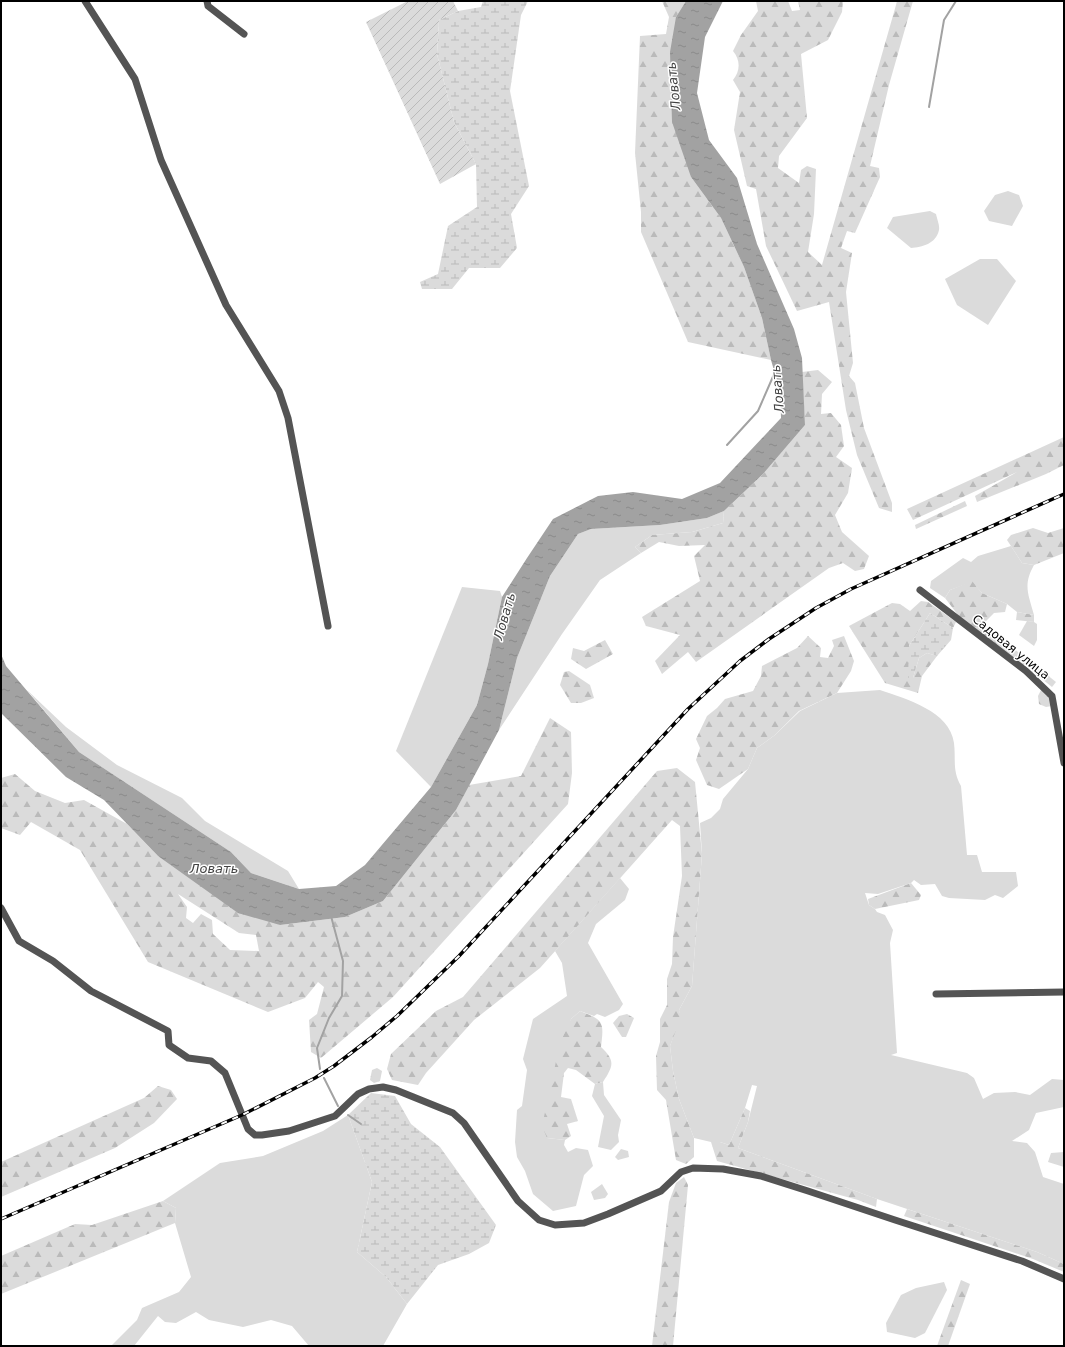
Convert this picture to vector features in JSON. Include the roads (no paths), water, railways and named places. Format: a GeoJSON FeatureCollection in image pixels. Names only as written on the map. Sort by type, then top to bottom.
{"type":"FeatureCollection","features":[{"type":"Feature","properties":{"kind":"street"},"geometry":{"type":"LineString","coordinates":[[85,1],[135,79],[162,160],[226,306],[279,391],[288,418],[328,626]]}},
{"type":"Feature","properties":{"kind":"street"},"geometry":{"type":"LineString","coordinates":[[207,1],[208,6],[244,34]]}},
{"type":"Feature","properties":{"kind":"street","name":"Садовая улица"},"geometry":{"type":"LineString","coordinates":[[920,590],[1026,671],[1052,696],[1064,763]]}},
{"type":"Feature","properties":{"kind":"street"},"geometry":{"type":"LineString","coordinates":[[1,908],[19,941],[53,961],[91,991],[168,1032],[169,1045],[188,1058],[211,1061],[225,1073],[248,1129],[256,1135],[289,1131],[336,1116],[358,1094],[369,1089],[383,1086],[453,1113],[464,1122],[518,1201],[539,1220],[555,1225],[584,1223],[614,1211],[661,1191],[681,1172],[693,1168],[723,1169],[761,1176],[808,1191],[1022,1261],[1064,1279]]}},
{"type":"Feature","properties":{"kind":"street"},"geometry":{"type":"LineString","coordinates":[[936,994],[1064,992]]}},
{"type":"Feature","properties":{"kind":"water","name":"Ловать"},"geometry":{"type":"Polygon","coordinates":[[[686,1],[723,1],[705,37],[697,93],[709,140],[737,178],[757,244],[794,329],[802,358],[805,425],[763,474],[724,511],[707,518],[660,525],[591,529],[578,534],[550,576],[517,658],[499,730],[456,810],[383,901],[345,917],[280,925],[238,913],[158,856],[104,800],[66,777],[1,713],[1,654],[6,666],[79,752],[231,852],[251,873],[299,889],[336,886],[365,865],[431,787],[477,705],[488,664],[502,597],[553,519],[598,496],[633,492],[682,499],[720,483],[781,418],[780,391],[771,360],[762,318],[744,267],[721,218],[691,177],[672,122],[670,52],[676,17],[686,1]]]}},
{"type":"Feature","properties":{"kind":"waterway"},"geometry":{"type":"LineString","coordinates":[[929,107],[944,20],[956,1]]}},
{"type":"Feature","properties":{"kind":"waterway"},"geometry":{"type":"LineString","coordinates":[[727,445],[758,411],[775,372]]}},
{"type":"Feature","properties":{"kind":"waterway"},"geometry":{"type":"LineString","coordinates":[[320,1069],[317,1048],[329,1018],[342,996],[343,961],[331,916]]}},
{"type":"Feature","properties":{"kind":"waterway"},"geometry":{"type":"LineString","coordinates":[[324,1078],[338,1106]]}},
{"type":"Feature","properties":{"kind":"waterway"},"geometry":{"type":"LineString","coordinates":[[348,1115],[361,1124]]}},
{"type":"Feature","properties":{"kind":"railway"},"geometry":{"type":"LineString","coordinates":[[1,1219],[242,1115],[315,1078],[334,1066],[397,1016],[459,956],[688,709],[740,661],[769,639],[816,608],[851,589],[1064,494]]}}]}
